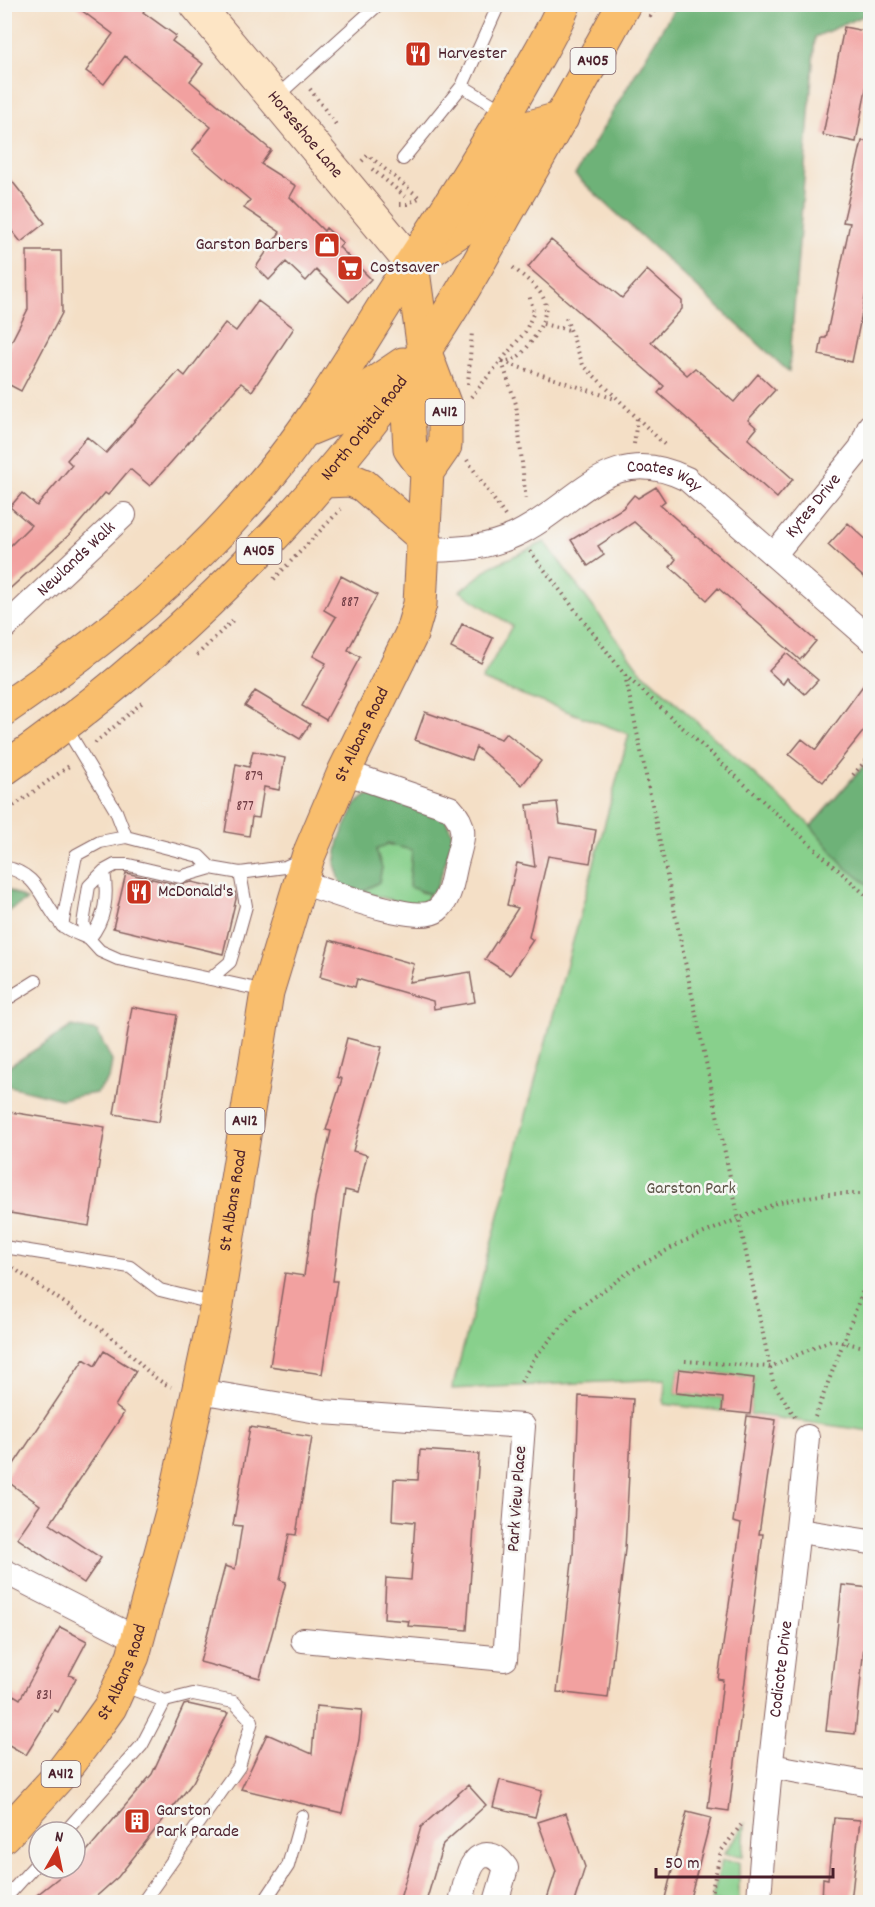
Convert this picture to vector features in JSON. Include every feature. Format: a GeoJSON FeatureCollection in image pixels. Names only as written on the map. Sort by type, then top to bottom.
{"type":"FeatureCollection","features":[{"type":"Feature","properties":{"kind":"main road","name":"A405"},"geometry":{"type":"LineString","coordinates":[[4,710],[52,677],[147,602],[199,553],[262,485],[304,431],[412,264],[506,113],[564,4]]}},
{"type":"Feature","properties":{"kind":"main road","name":"North Orbital Road"},"geometry":{"type":"LineString","coordinates":[[4,769],[64,725],[215,594],[276,534],[324,481],[424,350],[478,264],[562,118],[635,15]]}},
{"type":"Feature","properties":{"kind":"main road"},"geometry":{"type":"LineString","coordinates":[[412,264],[464,228],[523,129],[562,118]]}},
{"type":"Feature","properties":{"kind":"main road","name":"St Albans Road"},"geometry":{"type":"LineString","coordinates":[[4,1836],[66,1768],[110,1707],[138,1640],[175,1502],[218,1304],[267,992],[303,869],[344,772],[411,635],[420,604],[425,544],[427,472],[445,446],[445,406],[424,350],[412,264]]}},
{"type":"Feature","properties":{"kind":"main road"},"geometry":{"type":"LineString","coordinates":[[304,431],[343,414],[363,391],[424,350]]}},
{"type":"Feature","properties":{"kind":"main road"},"geometry":{"type":"LineString","coordinates":[[324,481],[351,480],[363,485],[425,544]]}},
{"type":"Feature","properties":{"kind":"street","name":"Horseshoe Lane"},"geometry":{"type":"LineString","coordinates":[[196,4],[273,100],[412,264]]}},
{"type":"Feature","properties":{"kind":"street","name":"Kytes Drive"},"geometry":{"type":"LineString","coordinates":[[774,555],[861,448],[870,426]]}},
{"type":"Feature","properties":{"kind":"street","name":"Coates Way"},"geometry":{"type":"LineString","coordinates":[[425,544],[478,548],[522,531],[600,477],[616,470],[640,467],[673,472],[687,479],[870,639]]}},
{"type":"Feature","properties":{"kind":"street","name":"Newlands Walk"},"geometry":{"type":"LineString","coordinates":[[4,628],[124,515]]}},
{"type":"Feature","properties":{"kind":"street"},"geometry":{"type":"LineString","coordinates":[[303,869],[393,910],[422,915],[436,911],[447,899],[464,834],[461,820],[450,808],[344,772]]}},
{"type":"Feature","properties":{"kind":"street","name":"Park View Place"},"geometry":{"type":"LineString","coordinates":[[199,1391],[323,1412],[523,1426],[505,1659],[303,1640]]}},
{"type":"Feature","properties":{"kind":"street","name":"Codicote Drive"},"geometry":{"type":"LineString","coordinates":[[759,1902],[771,1766],[799,1531],[807,1437]]}},
{"type":"Feature","properties":{"kind":"street"},"geometry":{"type":"LineString","coordinates":[[799,1531],[870,1542]]}},
{"type":"Feature","properties":{"kind":"street"},"geometry":{"type":"LineString","coordinates":[[4,1571],[138,1640]]}},
{"type":"Feature","properties":{"kind":"street"},"geometry":{"type":"LineString","coordinates":[[771,1766],[870,1784]]}},
{"type":"Feature","properties":{"kind":"street"},"geometry":{"type":"LineString","coordinates":[[461,1902],[473,1863],[477,1857],[484,1855],[499,1859],[506,1868],[496,1902]]}},
{"type":"Feature","properties":{"kind":"lane"},"geometry":{"type":"LineString","coordinates":[[273,100],[379,4]]}},
{"type":"Feature","properties":{"kind":"lane"},"geometry":{"type":"LineString","coordinates":[[403,159],[462,86],[499,4]]}},
{"type":"Feature","properties":{"kind":"lane"},"geometry":{"type":"LineString","coordinates":[[462,86],[506,113]]}},
{"type":"Feature","properties":{"kind":"lane"},"geometry":{"type":"LineString","coordinates":[[64,725],[116,811],[126,837]]}},
{"type":"Feature","properties":{"kind":"lane"},"geometry":{"type":"LineString","coordinates":[[62,926],[76,855],[100,842],[126,837],[199,856],[211,868]]}},
{"type":"Feature","properties":{"kind":"lane"},"geometry":{"type":"LineString","coordinates":[[267,992],[118,959],[100,951],[90,939],[83,924],[89,886],[104,871],[115,865],[129,865],[180,877],[211,868],[240,873],[285,867],[303,869]]}},
{"type":"Feature","properties":{"kind":"lane"},"geometry":{"type":"LineString","coordinates":[[4,867],[20,870],[31,878],[62,926],[90,939]]}},
{"type":"Feature","properties":{"kind":"lane"},"geometry":{"type":"LineString","coordinates":[[90,939],[101,925],[107,891],[104,871]]}},
{"type":"Feature","properties":{"kind":"lane"},"geometry":{"type":"LineString","coordinates":[[210,979],[230,962],[234,949],[246,906],[240,873]]}},
{"type":"Feature","properties":{"kind":"lane"},"geometry":{"type":"LineString","coordinates":[[4,1001],[36,981]]}},
{"type":"Feature","properties":{"kind":"lane"},"geometry":{"type":"LineString","coordinates":[[4,1247],[130,1267],[160,1290],[218,1304]]}},
{"type":"Feature","properties":{"kind":"lane"},"geometry":{"type":"LineString","coordinates":[[120,1684],[165,1701],[193,1694],[234,1702],[252,1721],[239,1767],[143,1902]]}},
{"type":"Feature","properties":{"kind":"lane"},"geometry":{"type":"LineString","coordinates":[[76,1820],[134,1755],[165,1701]]}},
{"type":"Feature","properties":{"kind":"lane"},"geometry":{"type":"LineString","coordinates":[[264,1902],[288,1866],[302,1816]]}},
{"type":"Feature","properties":{"kind":"lane"},"geometry":{"type":"LineString","coordinates":[[6,1902],[10,1893],[27,1874]]}},
{"type":"Feature","properties":{"kind":"path"},"geometry":{"type":"LineString","coordinates":[[635,15],[658,4]]}},
{"type":"Feature","properties":{"kind":"path"},"geometry":{"type":"LineString","coordinates":[[306,94],[311,89],[343,134]]}},
{"type":"Feature","properties":{"kind":"path"},"geometry":{"type":"LineString","coordinates":[[356,152],[362,161],[406,197]]}},
{"type":"Feature","properties":{"kind":"path"},"geometry":{"type":"LineString","coordinates":[[392,200],[407,204],[420,198]]}},
{"type":"Feature","properties":{"kind":"path"},"geometry":{"type":"LineString","coordinates":[[507,271],[516,255]]}},
{"type":"Feature","properties":{"kind":"path"},"geometry":{"type":"LineString","coordinates":[[502,362],[516,358],[543,324],[545,303],[533,287],[510,265]]}},
{"type":"Feature","properties":{"kind":"path"},"geometry":{"type":"LineString","coordinates":[[476,324],[469,345],[468,400],[502,362],[531,322],[534,304],[529,295]]}},
{"type":"Feature","properties":{"kind":"path"},"geometry":{"type":"LineString","coordinates":[[566,318],[583,365],[673,453],[673,472]]}},
{"type":"Feature","properties":{"kind":"path"},"geometry":{"type":"LineString","coordinates":[[543,324],[570,330]]}},
{"type":"Feature","properties":{"kind":"path"},"geometry":{"type":"LineString","coordinates":[[502,362],[618,400]]}},
{"type":"Feature","properties":{"kind":"path"},"geometry":{"type":"LineString","coordinates":[[502,362],[516,404],[522,531]]}},
{"type":"Feature","properties":{"kind":"path"},"geometry":{"type":"LineString","coordinates":[[466,458],[522,531],[625,675],[870,899]]}},
{"type":"Feature","properties":{"kind":"path"},"geometry":{"type":"LineString","coordinates":[[625,675],[773,1382],[807,1437]]}},
{"type":"Feature","properties":{"kind":"path"},"geometry":{"type":"LineString","coordinates":[[854,775],[870,756]]}},
{"type":"Feature","properties":{"kind":"path"},"geometry":{"type":"LineString","coordinates":[[521,1382],[535,1357],[576,1310],[632,1270],[680,1243],[779,1202],[826,1194],[870,1194]]}},
{"type":"Feature","properties":{"kind":"path"},"geometry":{"type":"LineString","coordinates":[[4,1262],[92,1321],[124,1347],[148,1374],[171,1387],[199,1391]]}},
{"type":"Feature","properties":{"kind":"path"},"geometry":{"type":"LineString","coordinates":[[807,1437],[870,1272]]}},
{"type":"Feature","properties":{"kind":"path"},"geometry":{"type":"LineString","coordinates":[[685,1361],[770,1367],[831,1340],[870,1348]]}},
{"type":"Feature","properties":{"kind":"path"},"geometry":{"type":"LineString","coordinates":[[709,1902],[721,1851],[748,1816]]}},
{"type":"Feature","properties":{"kind":"green space"},"geometry":{"type":"Polygon","coordinates":[[[677,4],[870,5],[870,13],[815,37],[789,372],[575,175],[677,4]]]}},
{"type":"Feature","properties":{"kind":"green space","name":"Garston Park"},"geometry":{"type":"Polygon","coordinates":[[[545,542],[639,669],[811,826],[870,758],[870,1431],[750,1414],[754,1378],[679,1369],[676,1393],[723,1398],[722,1411],[664,1404],[665,1379],[452,1389],[629,734],[482,680],[512,626],[460,591],[492,566],[545,542]]]}},
{"type":"Feature","properties":{"kind":"green space"},"geometry":{"type":"Polygon","coordinates":[[[870,759],[870,886],[845,867],[811,826],[870,759]]]}},
{"type":"Feature","properties":{"kind":"green space"},"geometry":{"type":"Polygon","coordinates":[[[385,792],[445,818],[454,837],[437,887],[430,894],[409,887],[412,850],[387,844],[376,850],[382,868],[379,882],[362,892],[342,887],[335,864],[339,840],[356,804],[366,796],[385,792]]]}},
{"type":"Feature","properties":{"kind":"green space"},"geometry":{"type":"Polygon","coordinates":[[[387,844],[412,850],[420,892],[430,894],[423,904],[413,906],[362,892],[382,868],[376,850],[387,844]]]}},
{"type":"Feature","properties":{"kind":"green space"},"geometry":{"type":"Polygon","coordinates":[[[5,888],[27,900],[5,913],[5,888]]]}},
{"type":"Feature","properties":{"kind":"green space"},"geometry":{"type":"Polygon","coordinates":[[[72,1026],[97,1031],[112,1061],[109,1079],[96,1093],[61,1099],[5,1085],[5,1069],[72,1026]]]}},
{"type":"Feature","properties":{"kind":"green space"},"geometry":{"type":"Polygon","coordinates":[[[745,1824],[743,1856],[724,1854],[745,1824]]]}},
{"type":"Feature","properties":{"kind":"green space"},"geometry":{"type":"Polygon","coordinates":[[[722,1860],[739,1862],[739,1902],[711,1902],[722,1860]]]}},
{"type":"Feature","properties":{"kind":"building"},"geometry":{"type":"Polygon","coordinates":[[[73,4],[149,4],[143,12],[176,36],[172,41],[203,64],[190,81],[271,150],[261,164],[296,186],[290,197],[324,231],[326,228],[343,243],[339,247],[371,279],[349,302],[316,270],[306,281],[286,262],[269,280],[256,267],[280,232],[244,208],[250,200],[192,151],[211,127],[125,56],[104,84],[86,71],[113,34],[73,4]]]}},
{"type":"Feature","properties":{"kind":"building"},"geometry":{"type":"Polygon","coordinates":[[[844,27],[870,32],[870,68],[856,142],[823,135],[844,27]]]}},
{"type":"Feature","properties":{"kind":"building"},"geometry":{"type":"Polygon","coordinates":[[[862,141],[870,141],[870,273],[852,362],[819,355],[822,338],[826,338],[850,223],[843,222],[862,141]]]}},
{"type":"Feature","properties":{"kind":"building"},"geometry":{"type":"Polygon","coordinates":[[[4,171],[45,223],[21,242],[4,221],[4,171]]]}},
{"type":"Feature","properties":{"kind":"building"},"geometry":{"type":"Polygon","coordinates":[[[551,240],[622,298],[647,270],[682,301],[682,309],[651,342],[687,375],[695,368],[734,402],[758,374],[775,390],[748,420],[757,428],[748,439],[793,479],[777,498],[658,393],[664,386],[528,267],[551,240]]]}},
{"type":"Feature","properties":{"kind":"building"},"geometry":{"type":"Polygon","coordinates":[[[27,251],[61,251],[62,313],[21,391],[4,382],[4,356],[28,309],[27,251]]]}},
{"type":"Feature","properties":{"kind":"building"},"geometry":{"type":"Polygon","coordinates":[[[258,301],[294,328],[252,391],[241,383],[150,486],[130,469],[108,495],[105,493],[70,534],[4,594],[4,552],[31,525],[10,507],[22,493],[37,506],[72,465],[67,460],[87,437],[106,453],[179,371],[185,376],[225,323],[236,331],[258,301]]]}},
{"type":"Feature","properties":{"kind":"building"},"geometry":{"type":"Polygon","coordinates":[[[656,487],[665,501],[660,505],[816,641],[800,660],[718,588],[707,600],[670,567],[676,559],[634,522],[598,546],[604,555],[588,566],[571,540],[623,508],[634,495],[638,498],[656,487]]]}},
{"type":"Feature","properties":{"kind":"building"},"geometry":{"type":"Polygon","coordinates":[[[848,523],[870,543],[870,583],[828,545],[848,523]]]}},
{"type":"Feature","properties":{"kind":"building"},"geometry":{"type":"Polygon","coordinates":[[[341,576],[377,595],[348,650],[360,657],[326,720],[302,706],[326,663],[313,656],[336,617],[324,610],[341,576]]]}},
{"type":"Feature","properties":{"kind":"building"},"geometry":{"type":"Polygon","coordinates":[[[462,624],[493,638],[481,663],[451,648],[462,624]]]}},
{"type":"Feature","properties":{"kind":"building"},"geometry":{"type":"Polygon","coordinates":[[[786,653],[818,680],[805,694],[787,678],[783,684],[769,671],[786,653]]]}},
{"type":"Feature","properties":{"kind":"building"},"geometry":{"type":"Polygon","coordinates":[[[870,676],[870,723],[823,782],[789,755],[802,739],[816,750],[870,676]]]}},
{"type":"Feature","properties":{"kind":"building"},"geometry":{"type":"Polygon","coordinates":[[[255,691],[310,724],[300,739],[245,706],[255,691]]]}},
{"type":"Feature","properties":{"kind":"building"},"geometry":{"type":"Polygon","coordinates":[[[425,712],[501,739],[506,733],[541,761],[522,785],[476,747],[471,760],[415,740],[425,712]]]}},
{"type":"Feature","properties":{"kind":"building"},"geometry":{"type":"Polygon","coordinates":[[[253,751],[285,758],[279,790],[264,787],[259,818],[252,817],[249,836],[225,832],[236,764],[249,767],[253,751]]]}},
{"type":"Feature","properties":{"kind":"building"},"geometry":{"type":"Polygon","coordinates":[[[557,802],[560,824],[596,830],[590,863],[548,856],[529,937],[533,940],[510,975],[485,959],[518,908],[507,905],[517,863],[535,867],[527,805],[557,802]]]}},
{"type":"Feature","properties":{"kind":"building"},"geometry":{"type":"Polygon","coordinates":[[[126,873],[178,885],[192,882],[235,892],[236,899],[223,954],[113,928],[126,873]]]}},
{"type":"Feature","properties":{"kind":"building"},"geometry":{"type":"Polygon","coordinates":[[[330,940],[414,964],[409,982],[470,972],[475,1002],[434,1009],[433,1001],[357,979],[355,987],[320,977],[330,940]]]}},
{"type":"Feature","properties":{"kind":"building"},"geometry":{"type":"Polygon","coordinates":[[[132,1007],[177,1015],[159,1122],[114,1114],[132,1007]]]}},
{"type":"Feature","properties":{"kind":"building"},"geometry":{"type":"Polygon","coordinates":[[[347,1038],[382,1047],[353,1151],[367,1155],[358,1193],[345,1190],[333,1281],[337,1281],[322,1374],[270,1366],[285,1273],[304,1276],[315,1198],[331,1131],[326,1130],[342,1079],[337,1077],[347,1038]]]}},
{"type":"Feature","properties":{"kind":"building"},"geometry":{"type":"Polygon","coordinates":[[[4,1111],[105,1127],[89,1226],[4,1212],[4,1111]]]}},
{"type":"Feature","properties":{"kind":"building"},"geometry":{"type":"Polygon","coordinates":[[[104,1351],[136,1371],[115,1406],[124,1413],[50,1524],[101,1558],[84,1583],[17,1538],[40,1505],[4,1479],[84,1359],[95,1366],[104,1351]]]}},
{"type":"Feature","properties":{"kind":"building"},"geometry":{"type":"Polygon","coordinates":[[[679,1369],[754,1378],[750,1414],[722,1411],[723,1398],[676,1393],[679,1369]]]}},
{"type":"Feature","properties":{"kind":"building"},"geometry":{"type":"Polygon","coordinates":[[[579,1396],[633,1399],[625,1549],[608,1698],[557,1692],[573,1554],[579,1396]]]}},
{"type":"Feature","properties":{"kind":"building"},"geometry":{"type":"Polygon","coordinates":[[[747,1416],[776,1420],[759,1534],[763,1534],[729,1811],[708,1808],[723,1680],[718,1679],[741,1524],[733,1522],[747,1416]]]}},
{"type":"Feature","properties":{"kind":"building"},"geometry":{"type":"Polygon","coordinates":[[[250,1427],[312,1437],[296,1535],[289,1534],[280,1580],[286,1582],[260,1678],[200,1662],[225,1566],[235,1569],[242,1526],[233,1525],[250,1427]]]}},
{"type":"Feature","properties":{"kind":"building"},"geometry":{"type":"Polygon","coordinates":[[[420,1450],[479,1454],[467,1630],[408,1626],[409,1621],[384,1619],[386,1578],[411,1580],[415,1522],[392,1520],[394,1479],[418,1480],[420,1450]]]}},
{"type":"Feature","properties":{"kind":"building"},"geometry":{"type":"Polygon","coordinates":[[[842,1585],[870,1588],[855,1734],[826,1731],[842,1585]]]}},
{"type":"Feature","properties":{"kind":"building"},"geometry":{"type":"Polygon","coordinates":[[[60,1627],[87,1641],[69,1675],[76,1678],[58,1712],[54,1710],[26,1755],[4,1742],[4,1689],[20,1699],[60,1627]]]}},
{"type":"Feature","properties":{"kind":"building","name":"Garston Park Parade"},"geometry":{"type":"Polygon","coordinates":[[[184,1705],[228,1713],[193,1782],[118,1877],[90,1902],[28,1902],[56,1880],[87,1880],[87,1851],[152,1774],[184,1705]]]}},
{"type":"Feature","properties":{"kind":"building"},"geometry":{"type":"Polygon","coordinates":[[[316,1706],[362,1710],[359,1740],[342,1813],[241,1789],[267,1734],[312,1754],[316,1706]]]}},
{"type":"Feature","properties":{"kind":"building"},"geometry":{"type":"Polygon","coordinates":[[[500,1780],[542,1791],[535,1817],[493,1807],[500,1780]]]}},
{"type":"Feature","properties":{"kind":"building"},"geometry":{"type":"Polygon","coordinates":[[[468,1785],[486,1805],[443,1844],[426,1902],[399,1902],[421,1827],[468,1785]]]}},
{"type":"Feature","properties":{"kind":"building"},"geometry":{"type":"Polygon","coordinates":[[[687,1812],[711,1818],[689,1902],[664,1902],[687,1812]]]}},
{"type":"Feature","properties":{"kind":"building"},"geometry":{"type":"Polygon","coordinates":[[[566,1813],[585,1867],[574,1902],[546,1902],[556,1871],[538,1822],[566,1813]]]}},
{"type":"Feature","properties":{"kind":"building"},"geometry":{"type":"Polygon","coordinates":[[[834,1818],[860,1820],[851,1902],[822,1902],[823,1878],[828,1879],[834,1818]]]}},
{"type":"Feature","properties":{"kind":"place","name":"Harvester"},"geometry":{"type":"Point","coordinates":[418,54]}},
{"type":"Feature","properties":{"kind":"place","name":"Garston Barbers"},"geometry":{"type":"Point","coordinates":[327,245]}},
{"type":"Feature","properties":{"kind":"place","name":"Costsaver"},"geometry":{"type":"Point","coordinates":[350,268]}},
{"type":"Feature","properties":{"kind":"place","name":"McDonald's"},"geometry":{"type":"Point","coordinates":[139,892]}},
{"type":"Feature","properties":{"kind":"place","name":"Garston Park Parade"},"geometry":{"type":"Point","coordinates":[137,1821]}}]}
